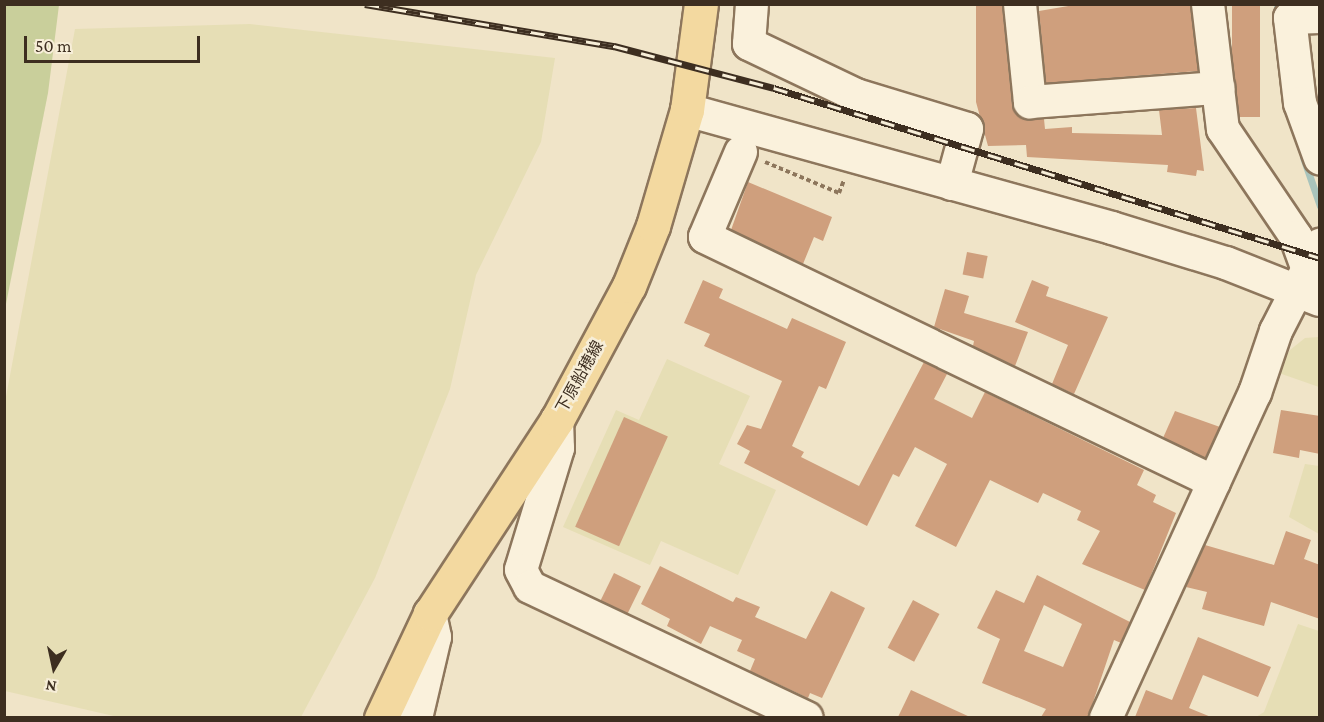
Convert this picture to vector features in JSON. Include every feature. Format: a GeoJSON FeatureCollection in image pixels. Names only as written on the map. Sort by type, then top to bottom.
{"type":"FeatureCollection","features":[{"type":"Feature","properties":{"kind":"main road","name":"下原船穂線"},"geometry":{"type":"LineString","coordinates":[[381,717],[430,614],[557,420],[640,259],[687,110],[701,4]]}},
{"type":"Feature","properties":{"kind":"street"},"geometry":{"type":"LineString","coordinates":[[752,4],[749,44],[856,95],[967,129],[952,184]]}},
{"type":"Feature","properties":{"kind":"street"},"geometry":{"type":"LineString","coordinates":[[1020,4],[1030,102],[1218,88]]}},
{"type":"Feature","properties":{"kind":"street"},"geometry":{"type":"LineString","coordinates":[[1106,717],[1310,276],[1296,237],[1223,129],[1209,4]]}},
{"type":"Feature","properties":{"kind":"street"},"geometry":{"type":"LineString","coordinates":[[1320,17],[1290,18],[1300,103],[1320,158]]}},
{"type":"Feature","properties":{"kind":"street"},"geometry":{"type":"LineString","coordinates":[[687,110],[852,160],[952,184],[1215,259],[1310,276]]}},
{"type":"Feature","properties":{"kind":"street"},"geometry":{"type":"LineString","coordinates":[[741,152],[705,237],[1214,482]]}},
{"type":"Feature","properties":{"kind":"street"},"geometry":{"type":"LineString","coordinates":[[557,420],[558,448],[521,570],[530,587],[807,717]]}},
{"type":"Feature","properties":{"kind":"street"},"geometry":{"type":"LineString","coordinates":[[416,717],[435,637],[430,614]]}},
{"type":"Feature","properties":{"kind":"path"},"geometry":{"type":"LineString","coordinates":[[741,152],[839,193],[852,160]]}},
{"type":"Feature","properties":{"kind":"shaded area"},"geometry":{"type":"Polygon","coordinates":[[[250,24],[555,58],[541,142],[476,275],[450,389],[375,578],[301,717],[118,717],[5,691],[5,402],[75,29],[250,24]]]}},
{"type":"Feature","properties":{"kind":"shaded area"},"geometry":{"type":"Polygon","coordinates":[[[1319,337],[1319,387],[1276,372],[1290,350],[1305,338],[1319,337]]]}},
{"type":"Feature","properties":{"kind":"shaded area"},"geometry":{"type":"Polygon","coordinates":[[[667,359],[750,396],[719,464],[776,490],[738,575],[661,541],[650,565],[563,527],[616,410],[639,420],[667,359]]]}},
{"type":"Feature","properties":{"kind":"shaded area"},"geometry":{"type":"Polygon","coordinates":[[[1305,464],[1319,466],[1319,534],[1289,517],[1305,464]]]}},
{"type":"Feature","properties":{"kind":"shaded area"},"geometry":{"type":"Polygon","coordinates":[[[1298,624],[1319,631],[1319,717],[1256,717],[1264,712],[1298,624]]]}},
{"type":"Feature","properties":{"kind":"green space"},"geometry":{"type":"Polygon","coordinates":[[[5,4],[59,5],[48,93],[5,309],[5,4]]]}},
{"type":"Feature","properties":{"kind":"building"},"geometry":{"type":"Polygon","coordinates":[[[976,4],[1002,4],[1012,104],[1022,118],[1044,119],[1045,129],[1072,127],[1072,133],[1162,135],[1159,110],[1196,108],[1204,171],[1197,170],[1196,176],[1167,172],[1168,165],[1027,157],[1026,145],[988,146],[976,102],[976,4]]]}},
{"type":"Feature","properties":{"kind":"building"},"geometry":{"type":"Polygon","coordinates":[[[1080,4],[1190,4],[1198,71],[1046,83],[1039,11],[1080,4]]]}},
{"type":"Feature","properties":{"kind":"building"},"geometry":{"type":"Polygon","coordinates":[[[1232,4],[1260,4],[1260,117],[1232,117],[1232,4]]]}},
{"type":"Feature","properties":{"kind":"building"},"geometry":{"type":"Polygon","coordinates":[[[748,182],[832,217],[823,241],[814,237],[803,264],[731,230],[748,182]]]}},
{"type":"Feature","properties":{"kind":"building"},"geometry":{"type":"Polygon","coordinates":[[[967,252],[988,256],[983,279],[963,275],[967,252]]]}},
{"type":"Feature","properties":{"kind":"building"},"geometry":{"type":"Polygon","coordinates":[[[703,280],[723,289],[719,298],[787,329],[792,318],[846,342],[826,389],[819,386],[792,446],[804,452],[801,457],[859,486],[924,362],[947,374],[934,399],[972,418],[985,392],[1144,470],[1137,485],[1156,495],[1153,502],[1176,513],[1145,590],[1082,564],[1100,531],[1077,520],[1081,511],[1043,493],[1038,503],[990,480],[956,547],[915,526],[947,464],[915,447],[899,477],[893,474],[867,526],[744,463],[750,451],[737,444],[747,425],[761,429],[782,381],[704,346],[710,334],[684,323],[703,280]]]}},
{"type":"Feature","properties":{"kind":"building"},"geometry":{"type":"Polygon","coordinates":[[[1032,280],[1049,287],[1046,296],[1108,317],[1074,394],[1052,384],[1068,345],[1015,322],[1032,280]]]}},
{"type":"Feature","properties":{"kind":"building"},"geometry":{"type":"Polygon","coordinates":[[[945,289],[969,296],[964,313],[1028,332],[1015,366],[973,346],[974,341],[934,327],[945,289]]]}},
{"type":"Feature","properties":{"kind":"building"},"geometry":{"type":"Polygon","coordinates":[[[1281,410],[1320,416],[1320,454],[1300,450],[1299,458],[1273,453],[1281,410]]]}},
{"type":"Feature","properties":{"kind":"building"},"geometry":{"type":"Polygon","coordinates":[[[1175,411],[1220,427],[1205,458],[1163,438],[1175,411]]]}},
{"type":"Feature","properties":{"kind":"building"},"geometry":{"type":"Polygon","coordinates":[[[624,417],[668,437],[619,546],[575,527],[624,417]]]}},
{"type":"Feature","properties":{"kind":"building"},"geometry":{"type":"Polygon","coordinates":[[[1286,531],[1311,540],[1304,559],[1320,565],[1320,619],[1271,602],[1264,626],[1202,609],[1207,592],[1186,587],[1205,545],[1274,565],[1286,531]]]}},
{"type":"Feature","properties":{"kind":"building"},"geometry":{"type":"Polygon","coordinates":[[[660,566],[733,602],[736,597],[760,607],[755,617],[806,639],[831,591],[865,608],[822,698],[810,693],[808,698],[750,671],[755,659],[737,651],[742,640],[710,626],[701,644],[667,626],[670,619],[641,604],[660,566]]]}},
{"type":"Feature","properties":{"kind":"building"},"geometry":{"type":"Polygon","coordinates":[[[614,573],[641,586],[627,614],[600,601],[614,573]]]}},
{"type":"Feature","properties":{"kind":"building"},"geometry":{"type":"Polygon","coordinates":[[[1037,575],[1130,622],[1121,643],[1114,640],[1088,717],[1041,717],[1046,709],[982,683],[1000,639],[977,628],[996,590],[1024,603],[1037,575]],[[1044,605],[1024,651],[1063,667],[1082,624],[1044,605]]]}},
{"type":"Feature","properties":{"kind":"building"},"geometry":{"type":"Polygon","coordinates":[[[913,600],[939,614],[914,662],[888,648],[913,600]]]}},
{"type":"Feature","properties":{"kind":"building"},"geometry":{"type":"Polygon","coordinates":[[[1198,637],[1271,667],[1258,697],[1203,675],[1189,708],[1211,717],[1135,717],[1146,690],[1172,700],[1198,637]]]}},
{"type":"Feature","properties":{"kind":"building"},"geometry":{"type":"Polygon","coordinates":[[[911,690],[970,717],[898,717],[911,690]]]}},
{"type":"Feature","properties":{"kind":"waterway"},"geometry":{"type":"LineString","coordinates":[[1277,4],[1278,17]]}},
{"type":"Feature","properties":{"kind":"waterway"},"geometry":{"type":"LineString","coordinates":[[1303,157],[1320,206]]}},
{"type":"Feature","properties":{"kind":"railway"},"geometry":{"type":"LineString","coordinates":[[365,4],[614,46],[774,88],[1320,258]]}}]}
